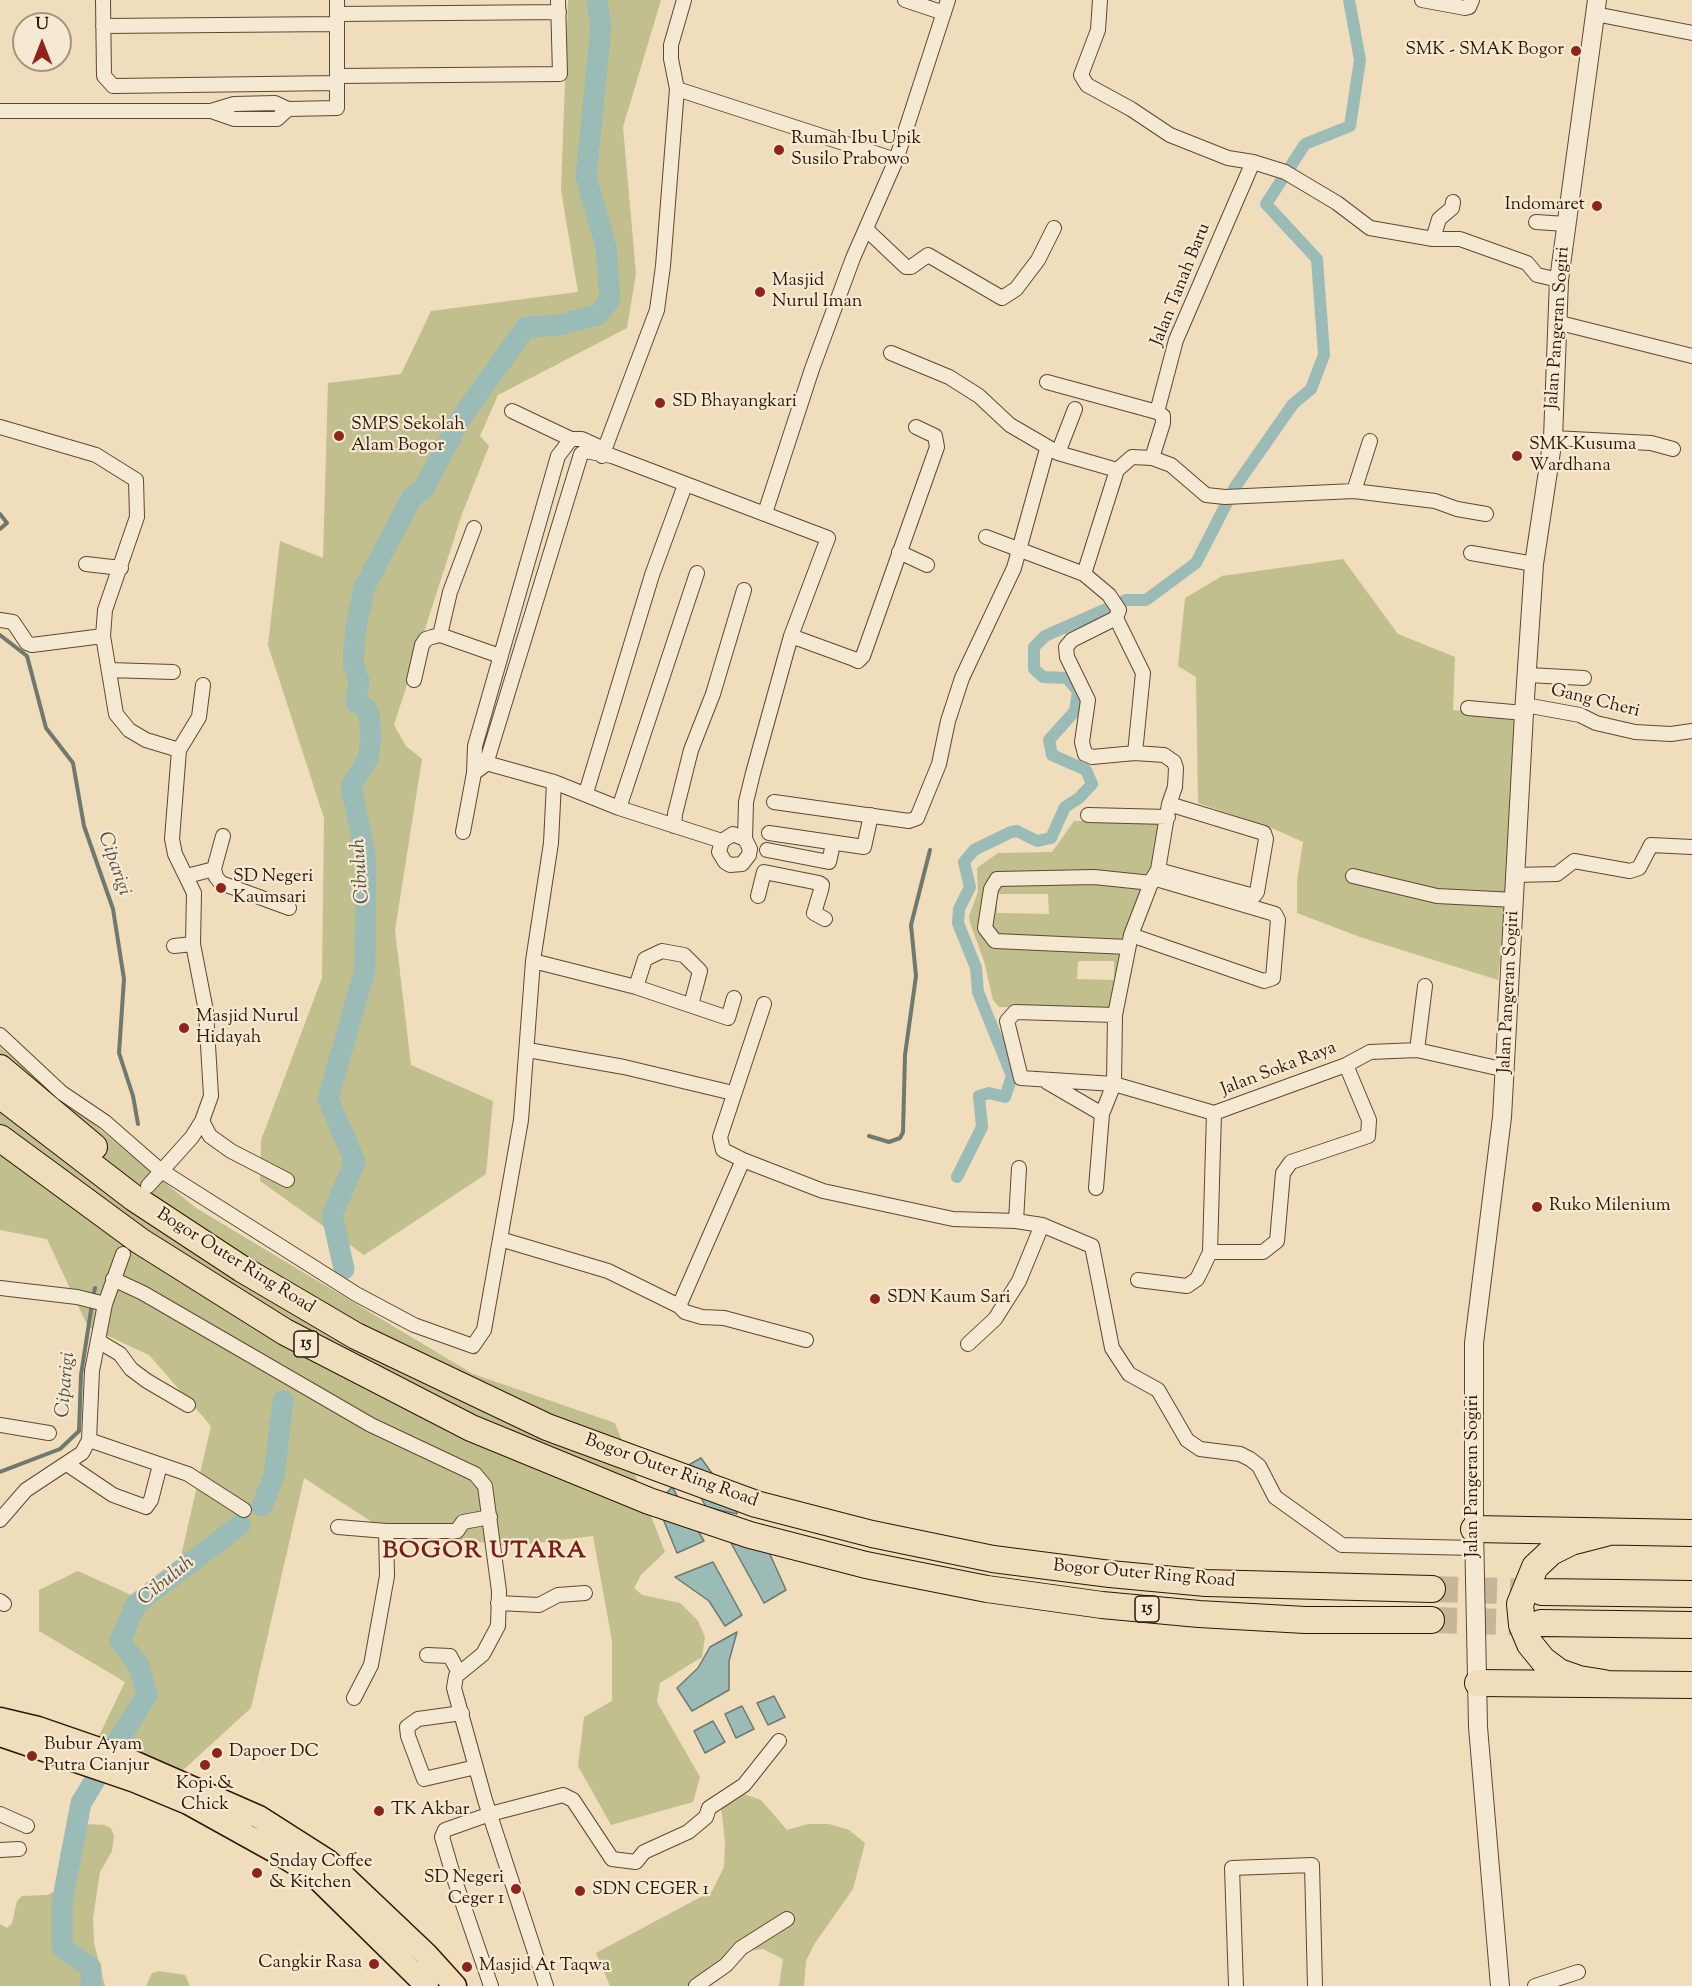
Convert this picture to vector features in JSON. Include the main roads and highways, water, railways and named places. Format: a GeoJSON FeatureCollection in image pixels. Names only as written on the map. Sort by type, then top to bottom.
{"type":"FeatureCollection","features":[{"type":"Feature","properties":{"kind":"highway"},"geometry":{"type":"LineString","coordinates":[[0,1068],[242,1269]]}},
{"type":"Feature","properties":{"kind":"highway","name":"Bogor Outer Ring Road"},"geometry":{"type":"LineString","coordinates":[[0,1095],[134,1198],[242,1269],[356,1336],[547,1427],[756,1504],[872,1534],[993,1559],[1110,1574],[1217,1584],[1432,1590]]}},
{"type":"Feature","properties":{"kind":"highway","name":"Bogor Outer Ring Road"},"geometry":{"type":"LineString","coordinates":[[0,1138],[140,1241],[285,1332],[405,1396],[540,1458],[649,1501],[750,1534],[866,1565],[987,1589],[1102,1605],[1305,1620],[1431,1620]]}},
{"type":"Feature","properties":{"kind":"highway"},"geometry":{"type":"LineString","coordinates":[[1604,1683],[1569,1676],[1543,1660],[1526,1634],[1520,1604],[1535,1567],[1551,1552],[1570,1542],[1606,1533]]}},
{"type":"Feature","properties":{"kind":"highway"},"geometry":{"type":"LineString","coordinates":[[1474,1539],[1606,1533],[1692,1533]]}},
{"type":"Feature","properties":{"kind":"highway"},"geometry":{"type":"LineString","coordinates":[[1542,1592],[1692,1594]]}},
{"type":"Feature","properties":{"kind":"highway"},"geometry":{"type":"LineString","coordinates":[[1542,1623],[1692,1625]]}},
{"type":"Feature","properties":{"kind":"highway"},"geometry":{"type":"LineString","coordinates":[[1478,1683],[1692,1685]]}},
{"type":"Feature","properties":{"kind":"main road"},"geometry":{"type":"LineString","coordinates":[[0,1719],[69,1748],[260,1817],[328,1861],[426,1954],[455,1986]]}},
{"type":"Feature","properties":{"kind":"main road"},"geometry":{"type":"LineString","coordinates":[[0,1735],[69,1748]]}},
{"type":"Feature","properties":{"kind":"main road"},"geometry":{"type":"LineString","coordinates":[[129,1769],[314,1875],[427,1986]]}},
{"type":"Feature","properties":{"kind":"water"},"geometry":{"type":"Polygon","coordinates":[[[701,1458],[735,1505],[737,1514],[706,1507],[685,1467],[701,1458]]]}},
{"type":"Feature","properties":{"kind":"water"},"geometry":{"type":"Polygon","coordinates":[[[672,1487],[704,1541],[677,1553],[657,1504],[672,1487]]]}},
{"type":"Feature","properties":{"kind":"water"},"geometry":{"type":"Polygon","coordinates":[[[731,1543],[768,1550],[786,1590],[764,1603],[731,1543]]]}},
{"type":"Feature","properties":{"kind":"water"},"geometry":{"type":"Polygon","coordinates":[[[713,1562],[742,1615],[725,1626],[709,1601],[675,1577],[713,1562]]]}},
{"type":"Feature","properties":{"kind":"water"},"geometry":{"type":"Polygon","coordinates":[[[737,1632],[729,1661],[729,1690],[692,1711],[677,1688],[698,1668],[710,1647],[737,1632]]]}},
{"type":"Feature","properties":{"kind":"water"},"geometry":{"type":"Polygon","coordinates":[[[774,1696],[785,1717],[768,1725],[757,1703],[774,1696]]]}},
{"type":"Feature","properties":{"kind":"water"},"geometry":{"type":"Polygon","coordinates":[[[742,1706],[754,1729],[736,1738],[725,1714],[742,1706]]]}},
{"type":"Feature","properties":{"kind":"water"},"geometry":{"type":"Polygon","coordinates":[[[713,1721],[725,1742],[705,1753],[694,1731],[713,1721]]]}},
{"type":"Feature","properties":{"kind":"waterway","name":"Cibuluh"},"geometry":{"type":"LineString","coordinates":[[344,1269],[332,1215],[355,1162],[328,1099],[365,969],[366,859],[351,786],[368,759],[371,737],[369,715],[366,708],[356,702],[359,681],[353,663],[356,628],[364,588],[412,497],[424,488],[461,418],[526,327],[559,325],[598,315],[610,299],[606,247],[586,177],[601,27],[597,0]]}},
{"type":"Feature","properties":{"kind":"waterway"},"geometry":{"type":"LineString","coordinates":[[957,1177],[982,1127],[979,1096],[989,1093],[1005,1097],[1012,1076],[978,992],[976,968],[958,923],[959,909],[970,887],[964,862],[974,850],[1011,832],[1017,831],[1037,841],[1051,838],[1065,807],[1079,798],[1092,784],[1086,770],[1052,755],[1049,740],[1075,711],[1078,691],[1067,678],[1043,677],[1034,669],[1034,647],[1045,636],[1126,600],[1146,600],[1196,563],[1235,487],[1293,404],[1311,389],[1324,355],[1317,259],[1266,204],[1305,144],[1350,126],[1360,60],[1349,0]]}},
{"type":"Feature","properties":{"kind":"waterway","name":"Ciparigi"},"geometry":{"type":"LineString","coordinates":[[0,514],[7,523],[0,529]]}},
{"type":"Feature","properties":{"kind":"waterway","name":"Ciparigi"},"geometry":{"type":"LineString","coordinates":[[0,635],[27,656],[46,728],[73,763],[84,826],[113,909],[124,979],[119,1053],[133,1096],[138,1124]]}},
{"type":"Feature","properties":{"kind":"waterway"},"geometry":{"type":"LineString","coordinates":[[869,1136],[889,1142],[900,1138],[903,1132],[905,1055],[916,976],[911,925],[930,850]]}},
{"type":"Feature","properties":{"kind":"waterway","name":"Ciparigi"},"geometry":{"type":"LineString","coordinates":[[93,1297],[95,1288]]}},
{"type":"Feature","properties":{"kind":"waterway","name":"Ciparigi"},"geometry":{"type":"LineString","coordinates":[[0,1472],[60,1449],[79,1431],[81,1375],[92,1304]]}},
{"type":"Feature","properties":{"kind":"waterway","name":"Cibuluh"},"geometry":{"type":"LineString","coordinates":[[262,1506],[274,1476],[283,1401]]}},
{"type":"Feature","properties":{"kind":"waterway","name":"Cibuluh"},"geometry":{"type":"LineString","coordinates":[[114,1747],[147,1695],[139,1666],[120,1641],[136,1604],[240,1525]]}},
{"type":"Feature","properties":{"kind":"waterway","name":"Cibuluh"},"geometry":{"type":"LineString","coordinates":[[91,1986],[91,1968],[62,1947],[62,1903],[81,1803],[95,1780]]}},
{"type":"Feature","properties":{"kind":"tunnel"},"geometry":{"type":"LineString","coordinates":[[1432,1589],[1542,1592]]}},
{"type":"Feature","properties":{"kind":"tunnel"},"geometry":{"type":"LineString","coordinates":[[1431,1620],[1541,1623]]}},
{"type":"Feature","properties":{"kind":"place","name":"SMK - SMAK Bogor"},"geometry":{"type":"Point","coordinates":[1576,51]}},
{"type":"Feature","properties":{"kind":"place","name":"Rumah Ibu Upik Susilo Prabowo"},"geometry":{"type":"Point","coordinates":[779,150]}},
{"type":"Feature","properties":{"kind":"place","name":"Indomaret"},"geometry":{"type":"Point","coordinates":[1597,206]}},
{"type":"Feature","properties":{"kind":"place","name":"Masjid Nurul Iman"},"geometry":{"type":"Point","coordinates":[760,292]}},
{"type":"Feature","properties":{"kind":"place","name":"SD Bhayangkari"},"geometry":{"type":"Point","coordinates":[660,403]}},
{"type":"Feature","properties":{"kind":"place","name":"SMPS Sekolah Alam Bogor"},"geometry":{"type":"Point","coordinates":[339,436]}},
{"type":"Feature","properties":{"kind":"place","name":"SMK Kusuma Wardhana"},"geometry":{"type":"Point","coordinates":[1517,456]}},
{"type":"Feature","properties":{"kind":"place","name":"SD Negeri Kaumsari"},"geometry":{"type":"Point","coordinates":[221,888]}},
{"type":"Feature","properties":{"kind":"place","name":"Masjid Nurul Hidayah"},"geometry":{"type":"Point","coordinates":[184,1028]}},
{"type":"Feature","properties":{"kind":"place","name":"Ruko Milenium"},"geometry":{"type":"Point","coordinates":[1537,1207]}},
{"type":"Feature","properties":{"kind":"place","name":"SDN Kaum Sari"},"geometry":{"type":"Point","coordinates":[875,1299]}},
{"type":"Feature","properties":{"kind":"place","name":"Dapoer DC"},"geometry":{"type":"Point","coordinates":[217,1753]}},
{"type":"Feature","properties":{"kind":"place","name":"Bubur Ayam Putra Cianjur"},"geometry":{"type":"Point","coordinates":[32,1756]}},
{"type":"Feature","properties":{"kind":"place","name":"Kopi & Chick"},"geometry":{"type":"Point","coordinates":[205,1765]}},
{"type":"Feature","properties":{"kind":"place","name":"TK Akbar"},"geometry":{"type":"Point","coordinates":[379,1811]}},
{"type":"Feature","properties":{"kind":"place","name":"Snday Coffee & Kitchen"},"geometry":{"type":"Point","coordinates":[257,1873]}},
{"type":"Feature","properties":{"kind":"place","name":"SD Negeri Ceger 1"},"geometry":{"type":"Point","coordinates":[516,1889]}},
{"type":"Feature","properties":{"kind":"place","name":"SDN CEGER 1"},"geometry":{"type":"Point","coordinates":[580,1891]}},
{"type":"Feature","properties":{"kind":"place","name":"Cangkir Rasa"},"geometry":{"type":"Point","coordinates":[374,1964]}},
{"type":"Feature","properties":{"kind":"place","name":"Masjid At Taqwa"},"geometry":{"type":"Point","coordinates":[467,1967]}},
{"type":"Feature","properties":{"kind":"district","name":"BOGOR UTARA"},"geometry":{"type":"Point","coordinates":[485,1553]}}]}
